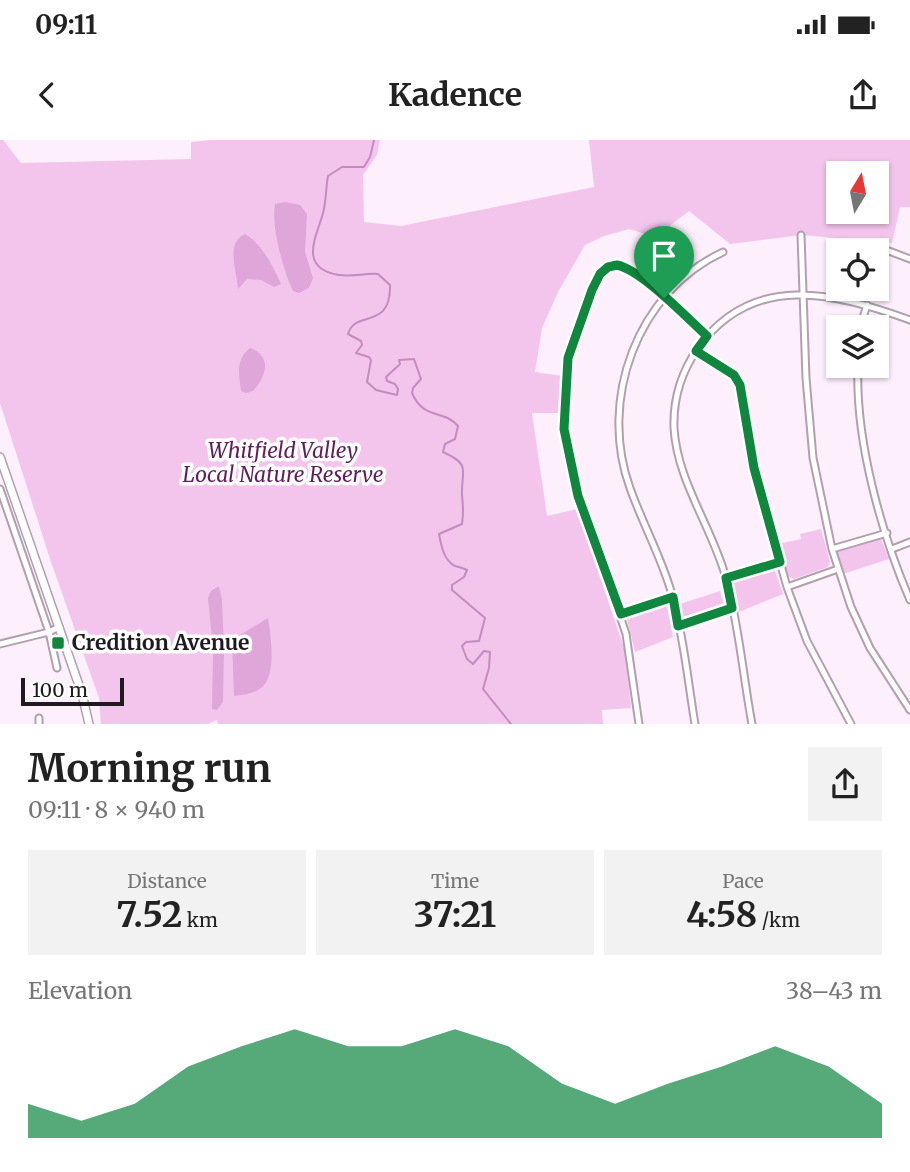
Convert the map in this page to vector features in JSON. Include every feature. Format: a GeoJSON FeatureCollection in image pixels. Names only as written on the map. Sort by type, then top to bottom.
{"type":"FeatureCollection","features":[{"type":"Feature","properties":{"kind":"street"},"geometry":{"type":"LineString","coordinates":[[801,235],[802,294],[813,457],[832,549],[850,607],[870,648],[910,710]]}},
{"type":"Feature","properties":{"kind":"street"},"geometry":{"type":"LineString","coordinates":[[889,251],[910,259]]}},
{"type":"Feature","properties":{"kind":"street"},"geometry":{"type":"LineString","coordinates":[[695,724],[673,597],[629,487],[621,446],[620,398],[631,351],[650,316],[681,278],[706,260],[723,252]]}},
{"type":"Feature","properties":{"kind":"street"},"geometry":{"type":"LineString","coordinates":[[639,724],[631,654],[621,614],[578,496],[566,443],[564,429],[568,358],[600,274],[608,267],[617,265],[627,267],[707,336]]}},
{"type":"Feature","properties":{"kind":"street"},"geometry":{"type":"LineString","coordinates":[[752,724],[726,578],[682,470],[676,438],[676,399],[682,377],[696,351],[724,319],[758,302],[781,295],[834,297],[867,304],[910,320]]}},
{"type":"Feature","properties":{"kind":"street"},"geometry":{"type":"LineString","coordinates":[[864,315],[867,304]]}},
{"type":"Feature","properties":{"kind":"street"},"geometry":{"type":"LineString","coordinates":[[696,351],[734,375],[740,385],[754,468],[787,587],[807,641],[851,724]]}},
{"type":"Feature","properties":{"kind":"street"},"geometry":{"type":"LineString","coordinates":[[859,378],[862,436],[875,495],[910,600]]}},
{"type":"Feature","properties":{"kind":"street"},"geometry":{"type":"LineString","coordinates":[[0,457],[82,694],[89,724]]}},
{"type":"Feature","properties":{"kind":"street"},"geometry":{"type":"LineString","coordinates":[[0,489],[49,632],[57,668]]}},
{"type":"Feature","properties":{"kind":"street"},"geometry":{"type":"LineString","coordinates":[[832,549],[887,533]]}},
{"type":"Feature","properties":{"kind":"street"},"geometry":{"type":"LineString","coordinates":[[892,549],[910,542]]}},
{"type":"Feature","properties":{"kind":"street"},"geometry":{"type":"LineString","coordinates":[[726,578],[780,562]]}},
{"type":"Feature","properties":{"kind":"street"},"geometry":{"type":"LineString","coordinates":[[787,587],[838,569]]}},
{"type":"Feature","properties":{"kind":"street"},"geometry":{"type":"LineString","coordinates":[[621,614],[673,597]]}},
{"type":"Feature","properties":{"kind":"street"},"geometry":{"type":"LineString","coordinates":[[678,626],[732,608]]}},
{"type":"Feature","properties":{"kind":"street"},"geometry":{"type":"LineString","coordinates":[[0,644],[59,627]]}},
{"type":"Feature","properties":{"kind":"green space","name":"Whitfield Valley Local Nature Reserve"},"geometry":{"type":"Polygon","coordinates":[[[0,140],[3,140],[21,163],[191,159],[191,142],[211,140],[380,140],[377,155],[363,175],[364,222],[401,226],[594,187],[589,140],[910,140],[910,207],[900,207],[892,243],[889,243],[889,238],[801,235],[730,244],[689,211],[655,237],[629,229],[585,245],[558,292],[542,328],[535,372],[563,376],[560,413],[532,413],[547,516],[577,509],[625,651],[631,708],[602,710],[603,724],[218,724],[217,720],[208,724],[101,724],[99,698],[51,562],[0,403],[0,140]]]}},
{"type":"Feature","properties":{"kind":"green space"},"geometry":{"type":"Polygon","coordinates":[[[821,529],[830,562],[828,567],[794,579],[787,576],[778,544],[801,539],[800,534],[821,529]]]}},
{"type":"Feature","properties":{"kind":"green space"},"geometry":{"type":"Polygon","coordinates":[[[881,539],[889,559],[843,574],[837,554],[839,551],[881,539]]]}},
{"type":"Feature","properties":{"kind":"green space"},"geometry":{"type":"Polygon","coordinates":[[[775,571],[783,594],[739,612],[733,582],[775,571]]]}},
{"type":"Feature","properties":{"kind":"green space"},"geometry":{"type":"Polygon","coordinates":[[[720,591],[724,605],[722,607],[688,620],[681,619],[680,604],[720,591]]]}},
{"type":"Feature","properties":{"kind":"green space"},"geometry":{"type":"Polygon","coordinates":[[[667,606],[673,637],[635,652],[627,619],[631,615],[667,606]]]}},
{"type":"Feature","properties":{"kind":"shaded area"},"geometry":{"type":"Polygon","coordinates":[[[285,202],[300,205],[307,214],[305,252],[313,278],[309,288],[299,293],[293,291],[289,282],[276,236],[275,204],[285,202]]]}},
{"type":"Feature","properties":{"kind":"shaded area"},"geometry":{"type":"Polygon","coordinates":[[[245,234],[262,249],[281,284],[274,287],[261,280],[247,279],[238,289],[234,251],[235,244],[245,234]]]}},
{"type":"Feature","properties":{"kind":"shaded area"},"geometry":{"type":"Polygon","coordinates":[[[250,348],[262,356],[265,367],[258,385],[253,391],[246,393],[241,391],[239,368],[242,357],[250,348]]]}},
{"type":"Feature","properties":{"kind":"shaded area"},"geometry":{"type":"Polygon","coordinates":[[[219,586],[224,649],[223,702],[217,710],[212,709],[213,649],[208,598],[211,591],[219,586]]]}},
{"type":"Feature","properties":{"kind":"shaded area"},"geometry":{"type":"Polygon","coordinates":[[[268,618],[272,655],[266,683],[255,692],[234,696],[232,640],[268,618]]]}},
{"type":"Feature","properties":{"kind":"waterway"},"geometry":{"type":"LineString","coordinates":[[374,140],[370,157],[364,167],[342,167],[328,176],[324,209],[313,248],[314,257],[317,265],[326,271],[339,275],[378,274],[390,285],[385,309],[358,322],[348,334],[361,341],[362,345],[356,353],[371,360],[367,382],[376,390],[397,395],[395,384],[387,381],[386,377],[400,364],[399,360],[414,359],[421,379],[412,393],[417,402],[422,408],[447,418],[458,426],[455,439],[445,444],[443,452],[458,461],[463,469],[462,524],[439,534],[451,564],[467,570],[464,577],[452,585],[452,590],[485,618],[479,641],[466,642],[462,646],[467,659],[473,664],[484,651],[490,652],[483,689],[511,724]]}},
{"type":"Feature","properties":{"kind":"place","name":"Credition Avenue"},"geometry":{"type":"Point","coordinates":[58,643]}},
{"type":"Feature","properties":{"kind":"route"},"geometry":{"type":"LineString","coordinates":[[608,267],[627,267],[664,298],[707,336],[696,351],[734,375],[740,385],[754,468],[780,562],[726,578],[732,608],[678,626],[673,597],[621,614],[578,496],[564,429],[568,358],[600,274],[608,267]]}}]}
